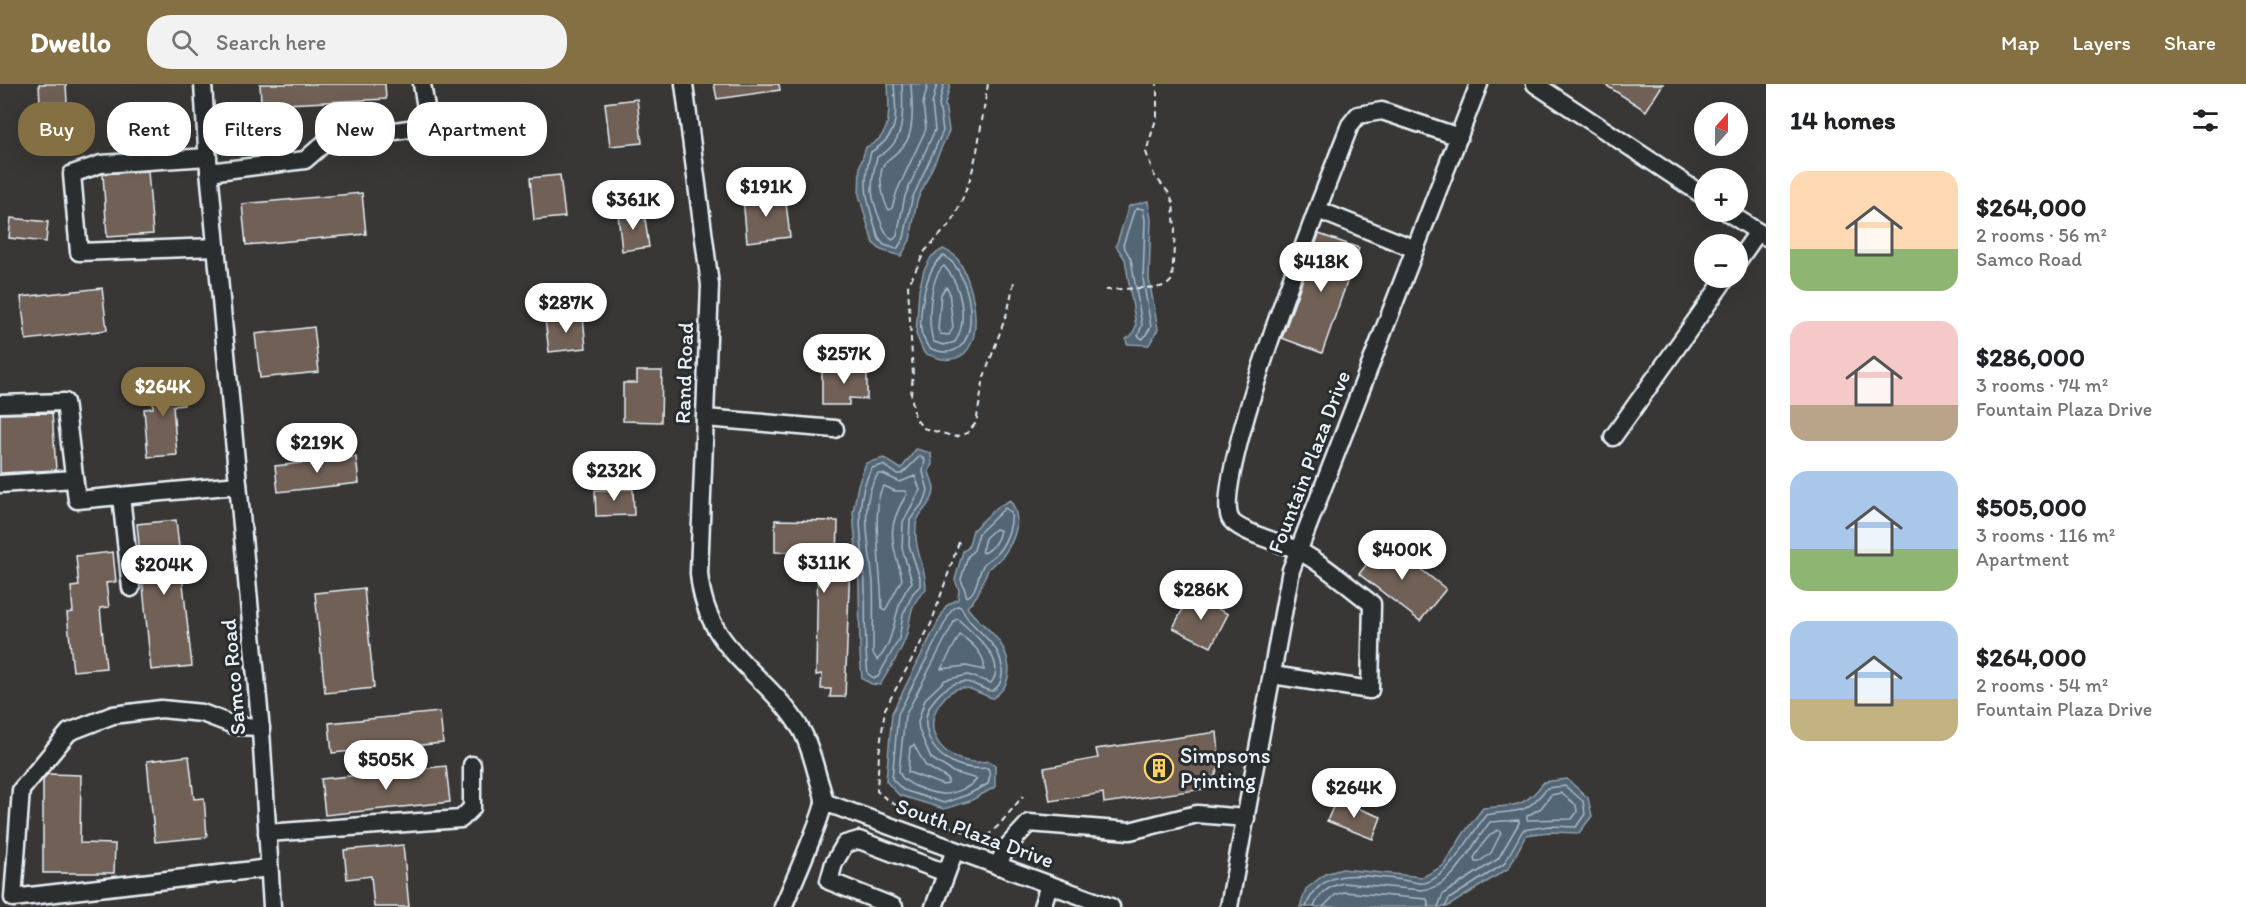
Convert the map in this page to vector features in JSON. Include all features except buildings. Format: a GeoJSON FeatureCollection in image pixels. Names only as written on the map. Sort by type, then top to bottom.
{"type":"FeatureCollection","features":[{"type":"Feature","properties":{"kind":"street","name":"Samco Road"},"geometry":{"type":"LineString","coordinates":[[203,84],[208,165],[261,727],[272,907]]}},
{"type":"Feature","properties":{"kind":"street"},"geometry":{"type":"LineString","coordinates":[[216,247],[79,252],[72,174],[101,164],[208,165],[304,160],[327,141],[429,126],[422,84]]}},
{"type":"Feature","properties":{"kind":"street","name":"Rand Road"},"geometry":{"type":"LineString","coordinates":[[684,84],[710,285],[699,573],[701,594],[719,636],[733,655],[789,713],[802,732],[812,756],[824,802]]}},
{"type":"Feature","properties":{"kind":"street","name":"Fountain Plaza Drive"},"geometry":{"type":"LineString","coordinates":[[1230,907],[1291,570],[1479,84]]}},
{"type":"Feature","properties":{"kind":"street"},"geometry":{"type":"LineString","coordinates":[[1535,84],[1694,189]]}},
{"type":"Feature","properties":{"kind":"street"},"geometry":{"type":"LineString","coordinates":[[1272,675],[1370,690],[1372,604],[1298,550],[1238,527],[1230,518],[1228,497],[1242,430],[1291,280],[1350,125],[1358,115],[1382,111],[1458,137]]}},
{"type":"Feature","properties":{"kind":"street"},"geometry":{"type":"LineString","coordinates":[[1318,210],[1415,249]]}},
{"type":"Feature","properties":{"kind":"street"},"geometry":{"type":"LineString","coordinates":[[1742,222],[1762,235],[1748,250]]}},
{"type":"Feature","properties":{"kind":"street"},"geometry":{"type":"LineString","coordinates":[[1614,437],[1719,288]]}},
{"type":"Feature","properties":{"kind":"street"},"geometry":{"type":"LineString","coordinates":[[0,405],[65,402],[77,500],[238,485]]}},
{"type":"Feature","properties":{"kind":"street"},"geometry":{"type":"LineString","coordinates":[[705,418],[835,429]]}},
{"type":"Feature","properties":{"kind":"street"},"geometry":{"type":"LineString","coordinates":[[0,484],[74,480]]}},
{"type":"Feature","properties":{"kind":"street"},"geometry":{"type":"LineString","coordinates":[[121,496],[131,588]]}},
{"type":"Feature","properties":{"kind":"street"},"geometry":{"type":"LineString","coordinates":[[261,727],[236,726],[201,713],[161,709],[113,714],[69,732],[21,790],[13,898],[269,868]]}},
{"type":"Feature","properties":{"kind":"street"},"geometry":{"type":"LineString","coordinates":[[267,833],[461,819],[472,808],[472,765]]}},
{"type":"Feature","properties":{"kind":"street"},"geometry":{"type":"LineString","coordinates":[[783,907],[824,802]]}},
{"type":"Feature","properties":{"kind":"street","name":"South Plaza Drive"},"geometry":{"type":"LineString","coordinates":[[824,802],[1111,907]]}},
{"type":"Feature","properties":{"kind":"street"},"geometry":{"type":"LineString","coordinates":[[998,866],[1005,849],[1029,823],[1130,831],[1197,814],[1246,818]]}},
{"type":"Feature","properties":{"kind":"street"},"geometry":{"type":"LineString","coordinates":[[894,907],[829,881],[834,863],[845,844],[859,840],[946,873]]}},
{"type":"Feature","properties":{"kind":"street"},"geometry":{"type":"LineString","coordinates":[[934,907],[955,850]]}},
{"type":"Feature","properties":{"kind":"street"},"geometry":{"type":"LineString","coordinates":[[1042,907],[1049,885]]}},
{"type":"Feature","properties":{"kind":"path"},"geometry":{"type":"LineString","coordinates":[[988,84],[971,176],[962,200],[952,222],[925,250],[908,286],[913,375],[911,394],[915,418],[923,428],[956,437],[967,433],[976,423],[984,377],[1008,310],[1014,282]]}},
{"type":"Feature","properties":{"kind":"path"},"geometry":{"type":"LineString","coordinates":[[1105,290],[1153,288],[1167,285],[1172,280],[1175,230],[1173,202],[1151,169],[1146,152],[1157,116],[1157,84]]}},
{"type":"Feature","properties":{"kind":"path"},"geometry":{"type":"LineString","coordinates":[[959,542],[931,624],[885,709],[877,791],[889,803],[916,816],[960,829],[983,840],[1023,796]]}},
{"type":"Feature","properties":{"kind":"water"},"geometry":{"type":"Polygon","coordinates":[[[888,84],[950,84],[945,104],[949,131],[917,201],[910,240],[901,256],[881,250],[873,243],[859,195],[860,166],[866,147],[875,142],[886,129],[889,112],[888,84]]]}},
{"type":"Feature","properties":{"kind":"water"},"geometry":{"type":"Polygon","coordinates":[[[1148,201],[1151,219],[1149,279],[1158,329],[1149,345],[1127,344],[1126,339],[1132,335],[1136,326],[1125,259],[1116,246],[1129,206],[1148,201]]]}},
{"type":"Feature","properties":{"kind":"water"},"geometry":{"type":"Polygon","coordinates":[[[943,249],[955,256],[969,282],[975,318],[974,335],[968,349],[958,357],[942,359],[924,353],[916,334],[919,290],[924,270],[932,256],[943,249]]]}},
{"type":"Feature","properties":{"kind":"water"},"geometry":{"type":"Polygon","coordinates":[[[916,449],[931,453],[932,464],[929,471],[934,489],[916,526],[926,590],[919,596],[912,609],[907,635],[896,659],[880,685],[872,684],[862,679],[860,654],[859,585],[853,512],[858,485],[866,463],[884,458],[901,469],[916,449]]]}},
{"type":"Feature","properties":{"kind":"water"},"geometry":{"type":"Polygon","coordinates":[[[1010,500],[1017,522],[1014,537],[1002,557],[989,568],[978,594],[967,607],[993,634],[1004,650],[1009,667],[1006,684],[993,698],[966,688],[954,690],[945,697],[936,710],[933,723],[934,735],[949,754],[961,760],[989,761],[995,765],[995,787],[970,801],[944,809],[899,795],[886,781],[892,713],[946,606],[958,599],[959,590],[955,580],[963,551],[968,548],[973,530],[996,508],[1010,500]]]}},
{"type":"Feature","properties":{"kind":"water"},"geometry":{"type":"Polygon","coordinates":[[[1567,779],[1588,798],[1592,816],[1579,833],[1549,832],[1526,835],[1509,868],[1447,907],[1300,907],[1306,889],[1325,874],[1342,869],[1423,877],[1443,866],[1483,808],[1518,804],[1530,797],[1544,782],[1567,779]]]}},
{"type":"Feature","properties":{"kind":"place","name":"Simpsons Printing"},"geometry":{"type":"Point","coordinates":[1159,768]}}]}
